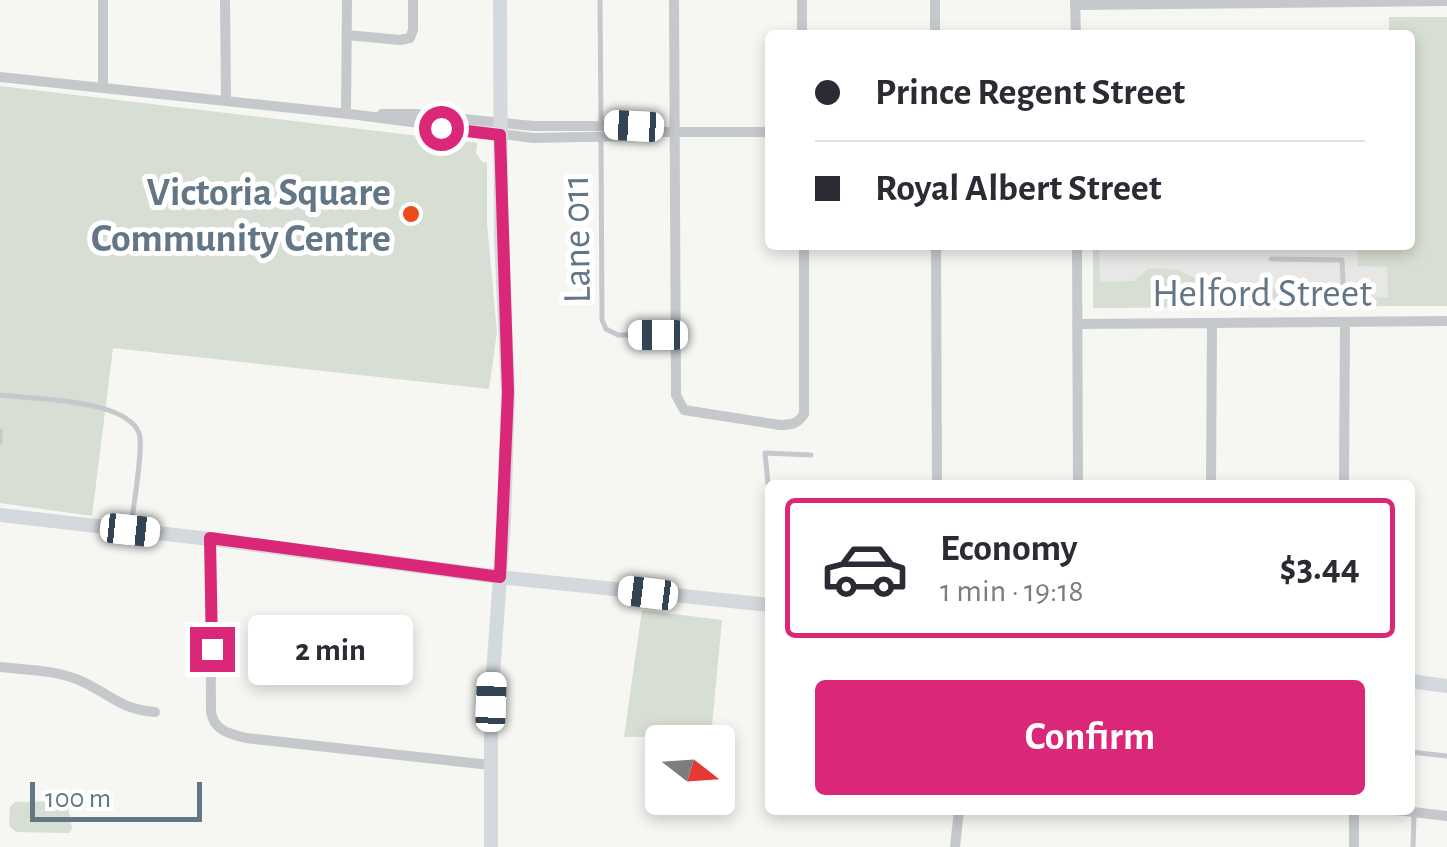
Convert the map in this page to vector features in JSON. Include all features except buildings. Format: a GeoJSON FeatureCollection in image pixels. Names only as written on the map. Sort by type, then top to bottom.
{"type":"FeatureCollection","features":[{"type":"Feature","properties":{"kind":"main road"},"geometry":{"type":"LineString","coordinates":[[491,847],[492,678],[508,392],[500,0]]}},
{"type":"Feature","properties":{"kind":"main road"},"geometry":{"type":"LineString","coordinates":[[0,516],[210,538],[500,577],[765,604]]}},
{"type":"Feature","properties":{"kind":"main road"},"geometry":{"type":"LineString","coordinates":[[1415,682],[1447,686]]}},
{"type":"Feature","properties":{"kind":"street"},"geometry":{"type":"LineString","coordinates":[[102,0],[103,88]]}},
{"type":"Feature","properties":{"kind":"street"},"geometry":{"type":"LineString","coordinates":[[225,0],[226,101]]}},
{"type":"Feature","properties":{"kind":"street"},"geometry":{"type":"LineString","coordinates":[[347,0],[352,114]]}},
{"type":"Feature","properties":{"kind":"street"},"geometry":{"type":"LineString","coordinates":[[348,36],[410,38],[413,0]]}},
{"type":"Feature","properties":{"kind":"street"},"geometry":{"type":"LineString","coordinates":[[674,0],[676,396],[684,410],[780,425],[792,424],[804,414],[804,250]]}},
{"type":"Feature","properties":{"kind":"street"},"geometry":{"type":"LineString","coordinates":[[802,0],[802,30]]}},
{"type":"Feature","properties":{"kind":"street"},"geometry":{"type":"LineString","coordinates":[[934,0],[935,30]]}},
{"type":"Feature","properties":{"kind":"street"},"geometry":{"type":"LineString","coordinates":[[1076,30],[1076,3],[1447,1]]}},
{"type":"Feature","properties":{"kind":"street"},"geometry":{"type":"LineString","coordinates":[[0,76],[352,114],[415,114],[500,129],[533,126],[601,131],[765,132]]}},
{"type":"Feature","properties":{"kind":"street"},"geometry":{"type":"LineString","coordinates":[[936,250],[937,480]]}},
{"type":"Feature","properties":{"kind":"street"},"geometry":{"type":"LineString","coordinates":[[1077,250],[1078,480]]}},
{"type":"Feature","properties":{"kind":"street","name":"Helford Street"},"geometry":{"type":"LineString","coordinates":[[1077,324],[1447,321]]}},
{"type":"Feature","properties":{"kind":"street"},"geometry":{"type":"LineString","coordinates":[[1344,480],[1345,322]]}},
{"type":"Feature","properties":{"kind":"street"},"geometry":{"type":"LineString","coordinates":[[1211,480],[1212,323]]}},
{"type":"Feature","properties":{"kind":"street"},"geometry":{"type":"LineString","coordinates":[[210,538],[214,722],[224,733],[490,765]]}},
{"type":"Feature","properties":{"kind":"street"},"geometry":{"type":"LineString","coordinates":[[0,667],[64,675],[80,680],[124,707],[155,712]]}},
{"type":"Feature","properties":{"kind":"street"},"geometry":{"type":"LineString","coordinates":[[1415,812],[1447,816]]}},
{"type":"Feature","properties":{"kind":"street"},"geometry":{"type":"LineString","coordinates":[[955,847],[958,815]]}},
{"type":"Feature","properties":{"kind":"street"},"geometry":{"type":"LineString","coordinates":[[1354,815],[1354,847]]}},
{"type":"Feature","properties":{"kind":"lane","name":"Lane 011"},"geometry":{"type":"LineString","coordinates":[[600,0],[602,320],[606,329],[618,335],[676,335]]}},
{"type":"Feature","properties":{"kind":"lane"},"geometry":{"type":"LineString","coordinates":[[1272,259],[1342,260],[1343,283]]}},
{"type":"Feature","properties":{"kind":"lane"},"geometry":{"type":"LineString","coordinates":[[0,395],[112,409],[132,422],[140,436],[130,530]]}},
{"type":"Feature","properties":{"kind":"lane"},"geometry":{"type":"LineString","coordinates":[[0,430],[0,442]]}},
{"type":"Feature","properties":{"kind":"lane"},"geometry":{"type":"LineString","coordinates":[[768,480],[765,452],[812,455]]}},
{"type":"Feature","properties":{"kind":"lane"},"geometry":{"type":"LineString","coordinates":[[1415,753],[1447,756]]}},
{"type":"Feature","properties":{"kind":"lane"},"geometry":{"type":"LineString","coordinates":[[1413,847],[1414,815]]}},
{"type":"Feature","properties":{"kind":"shaded area"},"geometry":{"type":"Polygon","coordinates":[[[1389,17],[1447,17],[1447,306],[1362,306],[1358,298],[1388,297],[1387,267],[1358,266],[1357,250],[1415,250],[1415,30],[1389,30],[1389,17]]]}},
{"type":"Feature","properties":{"kind":"shaded area"},"geometry":{"type":"Polygon","coordinates":[[[0,86],[477,143],[476,153],[483,163],[487,162],[487,223],[497,332],[489,389],[113,348],[92,516],[0,503],[0,86]]]}},
{"type":"Feature","properties":{"kind":"shaded area"},"geometry":{"type":"Polygon","coordinates":[[[1093,250],[1395,250],[1397,306],[1093,308],[1093,250]]]}},
{"type":"Feature","properties":{"kind":"shaded area"},"geometry":{"type":"Polygon","coordinates":[[[1093,250],[1099,250],[1100,282],[1134,281],[1149,268],[1179,270],[1204,283],[1201,307],[1093,308],[1093,250]]]}},
{"type":"Feature","properties":{"kind":"shaded area"},"geometry":{"type":"Polygon","coordinates":[[[1233,288],[1328,288],[1337,294],[1339,306],[1219,307],[1222,294],[1233,288]]]}},
{"type":"Feature","properties":{"kind":"shaded area"},"geometry":{"type":"Polygon","coordinates":[[[642,610],[722,620],[712,725],[645,725],[645,737],[624,737],[642,610]]]}},
{"type":"Feature","properties":{"kind":"shaded area"},"geometry":{"type":"Polygon","coordinates":[[[67,801],[72,829],[69,833],[16,832],[9,826],[10,807],[15,802],[67,801]]]}},
{"type":"Feature","properties":{"kind":"place","name":"Victoria Square Community Centre"},"geometry":{"type":"Point","coordinates":[411,214]}},
{"type":"Feature","properties":{"kind":"route"},"geometry":{"type":"LineString","coordinates":[[212,649],[210,538],[500,577],[508,392],[500,135],[441,128]]}}]}
